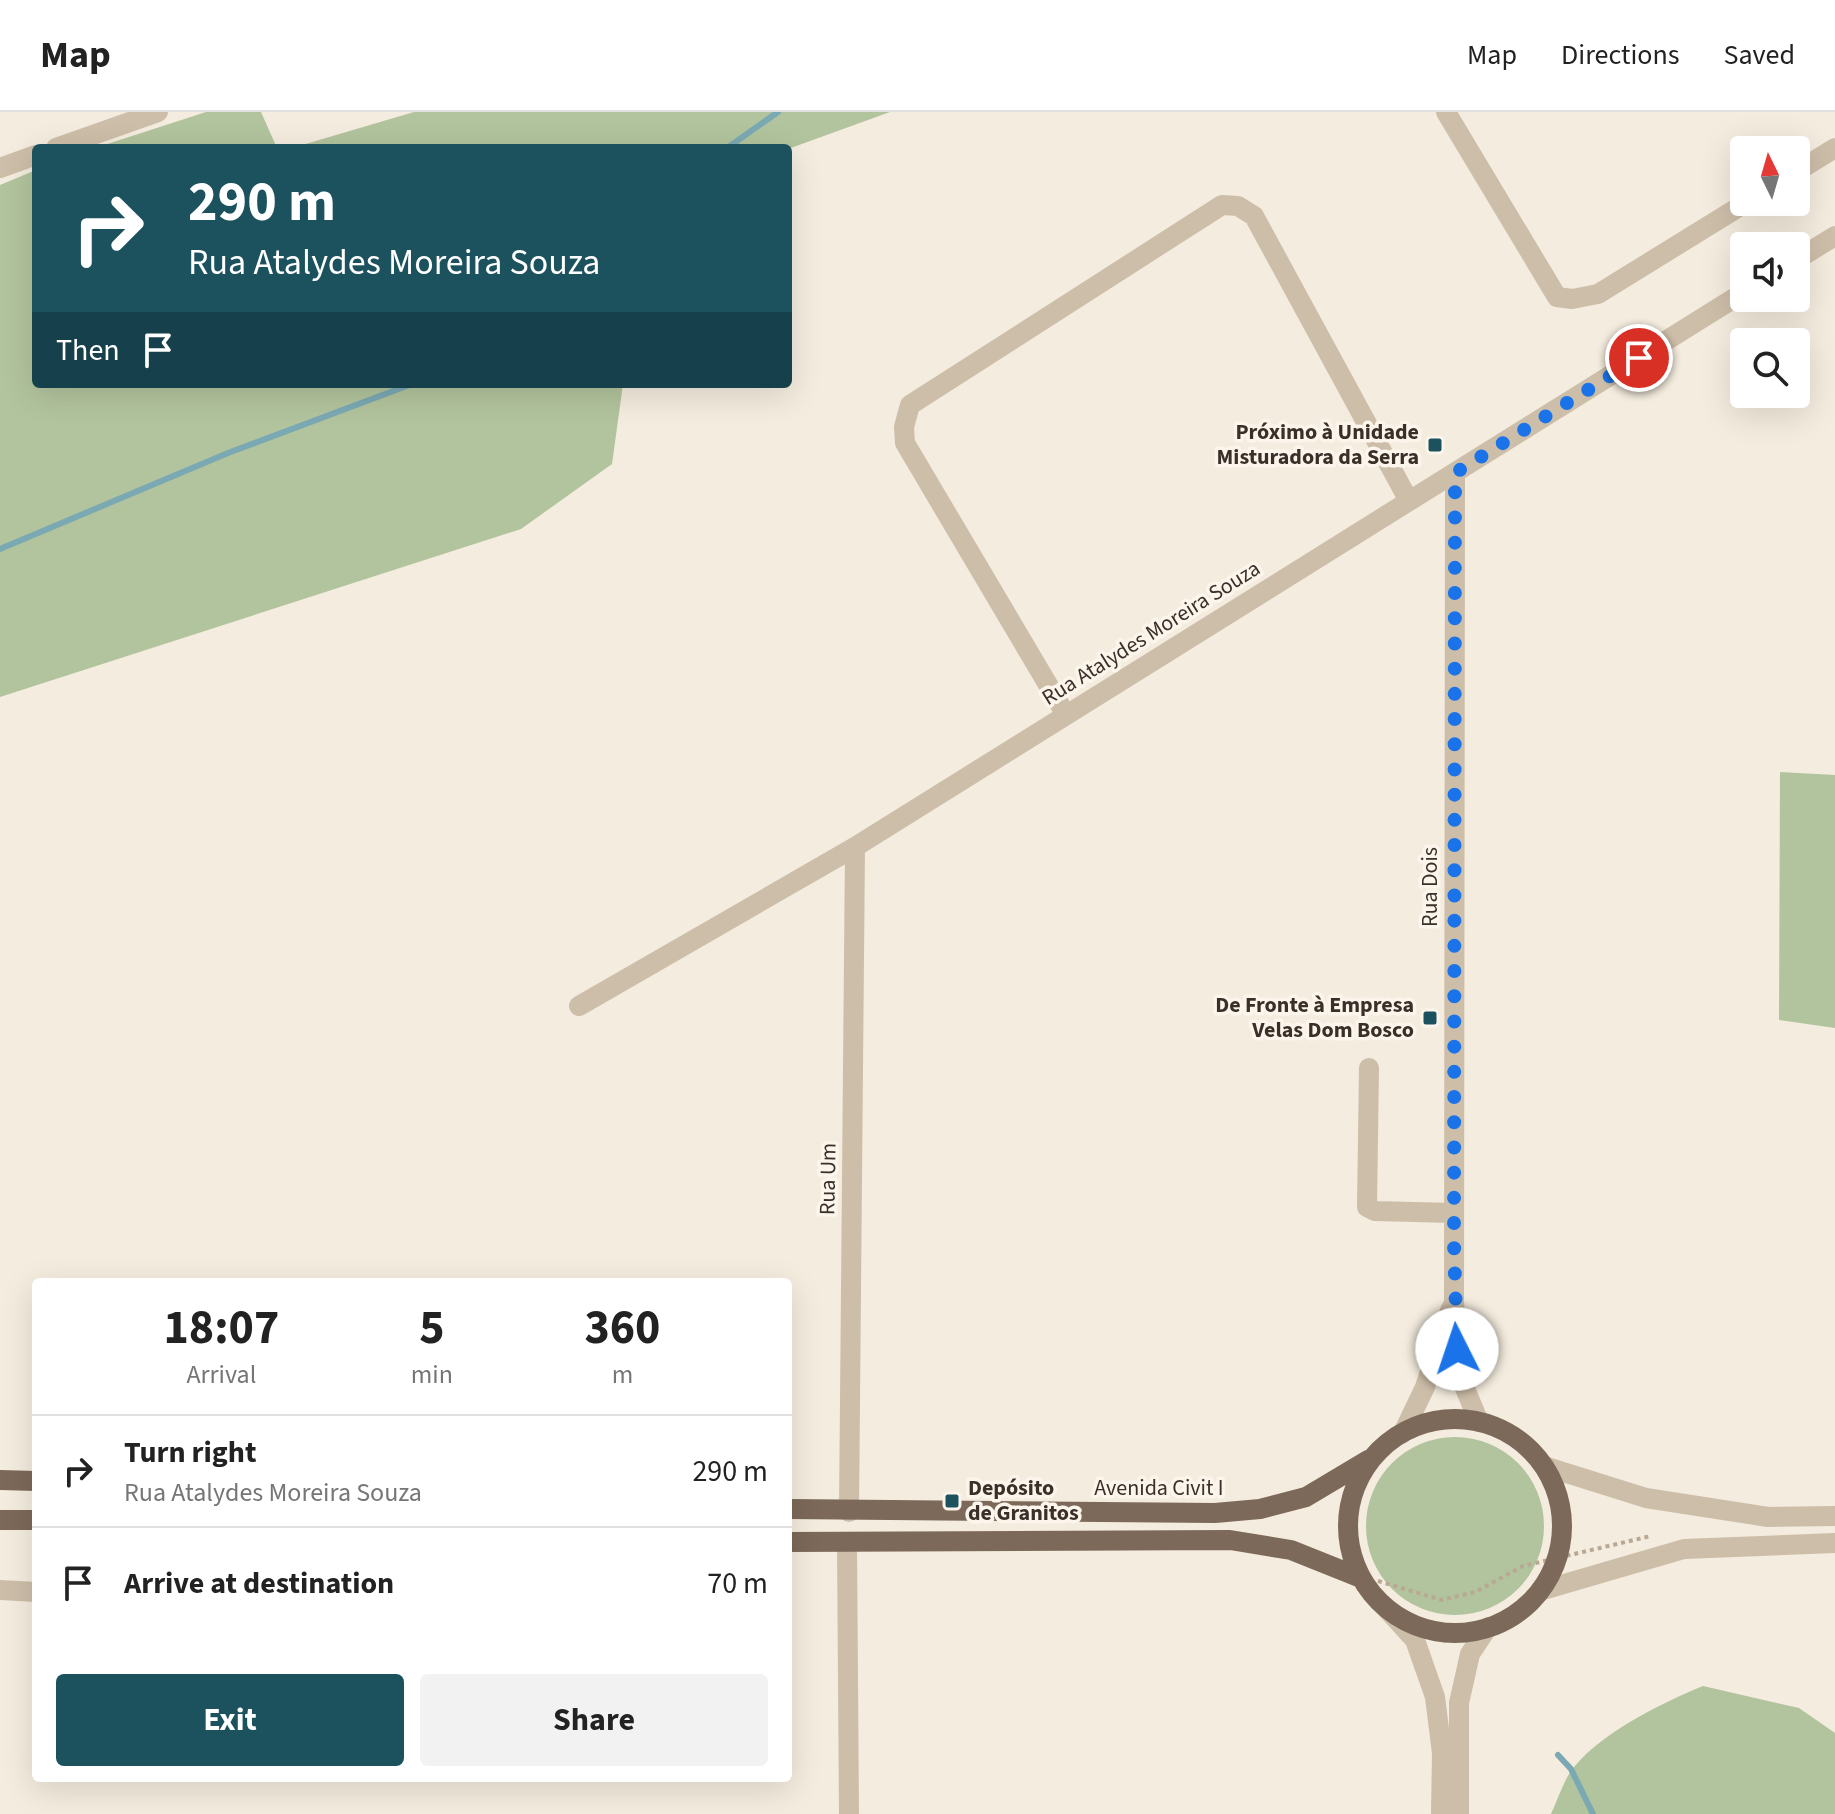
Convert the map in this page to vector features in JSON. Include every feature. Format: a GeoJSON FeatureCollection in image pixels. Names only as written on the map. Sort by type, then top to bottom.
{"type":"FeatureCollection","features":[{"type":"Feature","properties":{"kind":"main road"},"geometry":{"type":"LineString","coordinates":[[1448,1419],[1479,1422],[1516,1438],[1544,1466],[1557,1493],[1562,1522],[1555,1565],[1540,1591],[1517,1613],[1488,1627],[1461,1632],[1434,1630],[1408,1622],[1385,1607],[1361,1578],[1350,1548],[1348,1515],[1356,1484],[1374,1456],[1403,1433],[1417,1426],[1448,1419]]}},
{"type":"Feature","properties":{"kind":"main road","name":"Avenida Civit I"},"geometry":{"type":"LineString","coordinates":[[792,1509],[1215,1513],[1260,1509],[1306,1497],[1374,1456]]}},
{"type":"Feature","properties":{"kind":"main road"},"geometry":{"type":"LineString","coordinates":[[0,1480],[32,1481]]}},
{"type":"Feature","properties":{"kind":"main road"},"geometry":{"type":"LineString","coordinates":[[0,1520],[32,1520]]}},
{"type":"Feature","properties":{"kind":"main road"},"geometry":{"type":"LineString","coordinates":[[792,1542],[1230,1540],[1291,1550],[1361,1578]]}},
{"type":"Feature","properties":{"kind":"street"},"geometry":{"type":"LineString","coordinates":[[65,144],[123,118],[158,112]]}},
{"type":"Feature","properties":{"kind":"street"},"geometry":{"type":"LineString","coordinates":[[1446,112],[1557,297],[1572,299],[1598,294],[1730,212]]}},
{"type":"Feature","properties":{"kind":"street"},"geometry":{"type":"LineString","coordinates":[[1810,163],[1835,148]]}},
{"type":"Feature","properties":{"kind":"street"},"geometry":{"type":"LineString","coordinates":[[0,168],[32,156]]}},
{"type":"Feature","properties":{"kind":"street"},"geometry":{"type":"LineString","coordinates":[[1066,715],[905,443],[904,427],[910,405],[1222,205],[1238,206],[1254,216],[1409,501]]}},
{"type":"Feature","properties":{"kind":"street"},"geometry":{"type":"LineString","coordinates":[[1810,251],[1835,236]]}},
{"type":"Feature","properties":{"kind":"street","name":"Rua Atalydes Moreira Souza"},"geometry":{"type":"LineString","coordinates":[[579,1006],[855,847],[1730,301]]}},
{"type":"Feature","properties":{"kind":"street","name":"Rua Dois"},"geometry":{"type":"LineString","coordinates":[[1455,473],[1454,1301],[1459,1374],[1479,1422]]}},
{"type":"Feature","properties":{"kind":"street","name":"Rua Um"},"geometry":{"type":"LineString","coordinates":[[849,1512],[855,847]]}},
{"type":"Feature","properties":{"kind":"street"},"geometry":{"type":"LineString","coordinates":[[1369,1068],[1367,1207],[1375,1211],[1454,1213]]}},
{"type":"Feature","properties":{"kind":"street","name":"Rua Dois"},"geometry":{"type":"LineString","coordinates":[[1403,1433],[1425,1387],[1454,1301]]}},
{"type":"Feature","properties":{"kind":"street"},"geometry":{"type":"LineString","coordinates":[[1544,1466],[1646,1498],[1768,1517],[1835,1516]]}},
{"type":"Feature","properties":{"kind":"street"},"geometry":{"type":"LineString","coordinates":[[847,1543],[849,1814]]}},
{"type":"Feature","properties":{"kind":"street"},"geometry":{"type":"LineString","coordinates":[[1540,1591],[1684,1549],[1835,1543]]}},
{"type":"Feature","properties":{"kind":"street"},"geometry":{"type":"LineString","coordinates":[[0,1590],[32,1592]]}},
{"type":"Feature","properties":{"kind":"street"},"geometry":{"type":"LineString","coordinates":[[1385,1607],[1415,1640],[1435,1697],[1442,1753],[1441,1814]]}},
{"type":"Feature","properties":{"kind":"street"},"geometry":{"type":"LineString","coordinates":[[1459,1814],[1459,1703],[1470,1654],[1488,1627]]}},
{"type":"Feature","properties":{"kind":"green space"},"geometry":{"type":"Polygon","coordinates":[[[206,112],[261,112],[275,144],[107,144],[206,112]]]}},
{"type":"Feature","properties":{"kind":"green space"},"geometry":{"type":"Polygon","coordinates":[[[414,112],[890,112],[792,148],[792,144],[306,144],[414,112]]]}},
{"type":"Feature","properties":{"kind":"green space"},"geometry":{"type":"Polygon","coordinates":[[[32,172],[32,388],[622,388],[612,464],[521,529],[0,697],[0,185],[32,172]]]}},
{"type":"Feature","properties":{"kind":"green space"},"geometry":{"type":"Polygon","coordinates":[[[1780,772],[1835,775],[1835,1028],[1779,1020],[1780,772]]]}},
{"type":"Feature","properties":{"kind":"green space"},"geometry":{"type":"Polygon","coordinates":[[[1455,1437],[1489,1443],[1518,1463],[1538,1492],[1544,1526],[1538,1560],[1518,1589],[1489,1609],[1455,1615],[1421,1609],[1392,1589],[1372,1560],[1366,1526],[1372,1492],[1392,1463],[1421,1443],[1455,1437]]]}},
{"type":"Feature","properties":{"kind":"green space"},"geometry":{"type":"Polygon","coordinates":[[[1703,1686],[1799,1708],[1835,1733],[1835,1814],[1551,1814],[1569,1774],[1595,1746],[1649,1711],[1703,1686]]]}},
{"type":"Feature","properties":{"kind":"waterway"},"geometry":{"type":"LineString","coordinates":[[733,144],[778,112]]}},
{"type":"Feature","properties":{"kind":"waterway"},"geometry":{"type":"LineString","coordinates":[[0,549],[228,453],[401,388]]}},
{"type":"Feature","properties":{"kind":"waterway"},"geometry":{"type":"LineString","coordinates":[[1558,1755],[1571,1769],[1593,1814]]}},
{"type":"Feature","properties":{"kind":"place","name":"Próximo à Unidade Misturadora da Serra"},"geometry":{"type":"Point","coordinates":[1435,445]}},
{"type":"Feature","properties":{"kind":"place","name":"De Fronte à Empresa Velas Dom Bosco"},"geometry":{"type":"Point","coordinates":[1430,1018]}},
{"type":"Feature","properties":{"kind":"place","name":"Depósito de Granitos"},"geometry":{"type":"Point","coordinates":[952,1501]}},
{"type":"Feature","properties":{"kind":"route"},"geometry":{"type":"LineString","coordinates":[[1457,1349],[1454,1301],[1455,473],[1639,358]]}}]}
